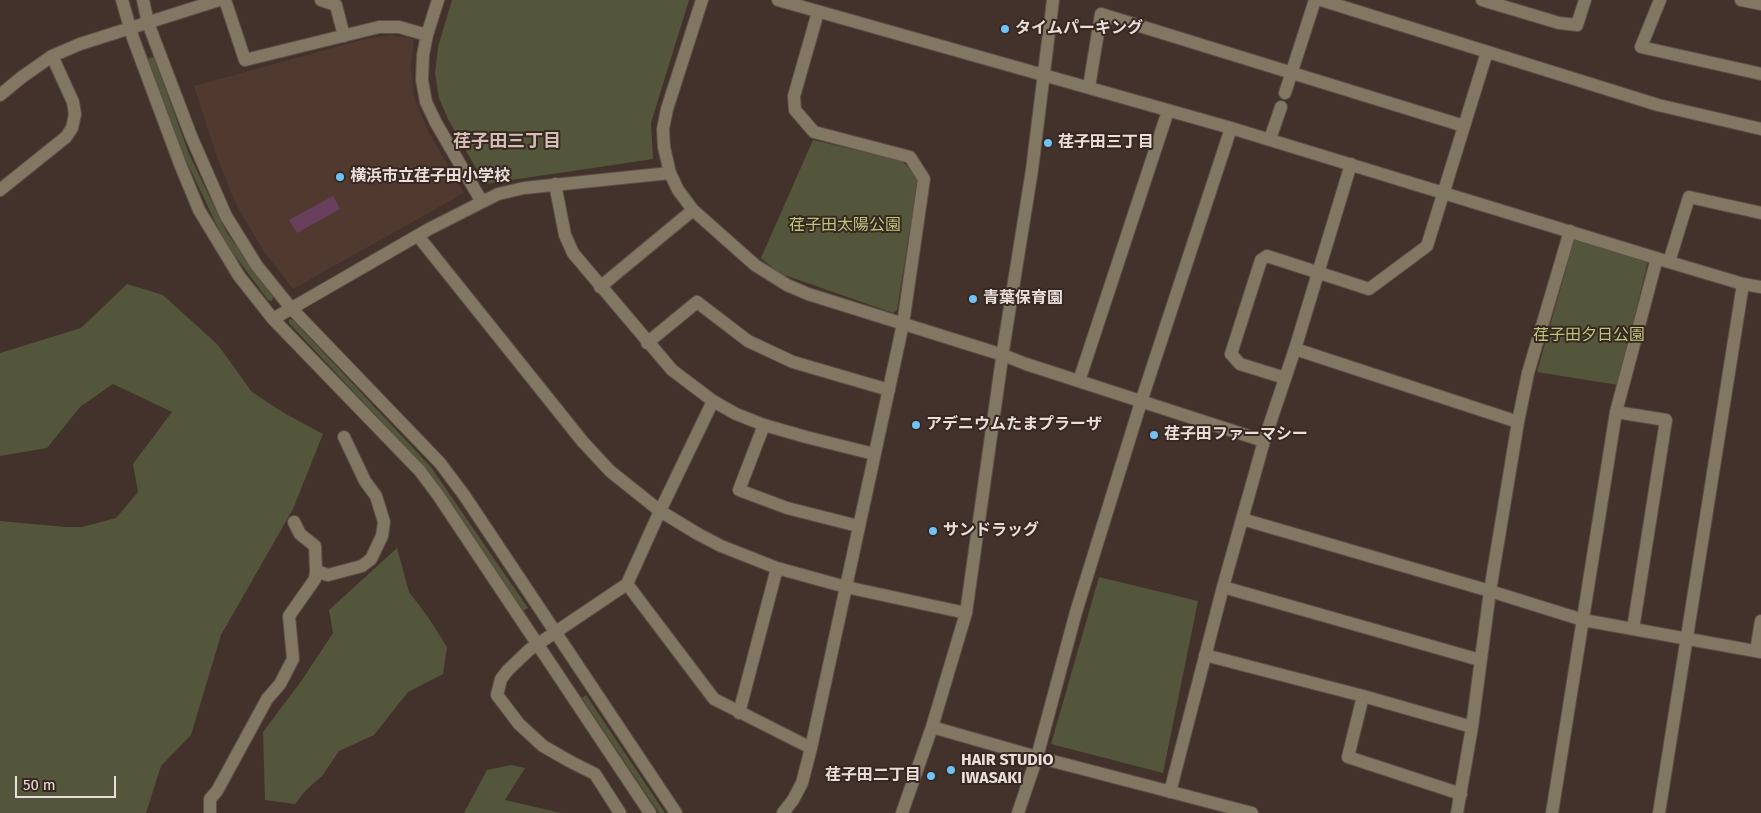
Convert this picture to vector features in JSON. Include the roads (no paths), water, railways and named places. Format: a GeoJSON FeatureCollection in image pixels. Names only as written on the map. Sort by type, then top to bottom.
{"type":"FeatureCollection","features":[{"type":"Feature","properties":{"kind":"street"},"geometry":{"type":"LineString","coordinates":[[122,0],[130,28],[199,210],[239,276],[273,319],[420,471],[438,495],[650,813]]}},
{"type":"Feature","properties":{"kind":"street"},"geometry":{"type":"LineString","coordinates":[[143,0],[148,23],[192,136],[226,216],[257,266],[291,308],[440,463],[469,503],[676,813]]}},
{"type":"Feature","properties":{"kind":"street"},"geometry":{"type":"LineString","coordinates":[[0,95],[52,56],[80,44],[219,0]]}},
{"type":"Feature","properties":{"kind":"street"},"geometry":{"type":"LineString","coordinates":[[225,0],[245,60],[379,27],[399,27],[427,35]]}},
{"type":"Feature","properties":{"kind":"street"},"geometry":{"type":"LineString","coordinates":[[321,0],[336,5],[344,36]]}},
{"type":"Feature","properties":{"kind":"street"},"geometry":{"type":"LineString","coordinates":[[438,0],[423,54],[422,80],[426,102],[436,123],[482,202]]}},
{"type":"Feature","properties":{"kind":"street"},"geometry":{"type":"LineString","coordinates":[[702,0],[667,109],[663,129],[664,147],[670,173],[678,190],[693,210],[755,265],[787,285],[808,294],[1003,355],[1264,441]]}},
{"type":"Feature","properties":{"kind":"street"},"geometry":{"type":"LineString","coordinates":[[778,0],[1270,139],[1663,260],[1743,284],[1761,287]]}},
{"type":"Feature","properties":{"kind":"street"},"geometry":{"type":"LineString","coordinates":[[902,813],[932,727],[966,613],[1032,170],[1053,0]]}},
{"type":"Feature","properties":{"kind":"street"},"geometry":{"type":"LineString","coordinates":[[1285,93],[1314,0]]}},
{"type":"Feature","properties":{"kind":"street"},"geometry":{"type":"LineString","coordinates":[[1321,0],[1658,104],[1761,129]]}},
{"type":"Feature","properties":{"kind":"street"},"geometry":{"type":"LineString","coordinates":[[1482,0],[1560,23],[1576,25],[1585,0]]}},
{"type":"Feature","properties":{"kind":"street"},"geometry":{"type":"LineString","coordinates":[[1660,0],[1641,47],[1761,74]]}},
{"type":"Feature","properties":{"kind":"street"},"geometry":{"type":"LineString","coordinates":[[1741,0],[1761,4]]}},
{"type":"Feature","properties":{"kind":"street"},"geometry":{"type":"LineString","coordinates":[[783,813],[802,783],[811,748],[903,324],[924,179],[910,157],[814,132],[795,110],[794,96],[818,12]]}},
{"type":"Feature","properties":{"kind":"street"},"geometry":{"type":"LineString","coordinates":[[1089,87],[1101,14],[1464,126]]}},
{"type":"Feature","properties":{"kind":"street"},"geometry":{"type":"LineString","coordinates":[[1285,378],[1240,364],[1231,354],[1261,260],[1267,256],[1369,289],[1428,246],[1487,52]]}},
{"type":"Feature","properties":{"kind":"street"},"geometry":{"type":"LineString","coordinates":[[0,190],[66,137],[72,128],[75,114],[73,102],[52,56]]}},
{"type":"Feature","properties":{"kind":"street"},"geometry":{"type":"LineString","coordinates":[[1270,139],[1280,107]]}},
{"type":"Feature","properties":{"kind":"street"},"geometry":{"type":"LineString","coordinates":[[1079,381],[1168,110]]}},
{"type":"Feature","properties":{"kind":"street"},"geometry":{"type":"LineString","coordinates":[[1018,813],[1037,757],[1076,612],[1141,402],[1231,128]]}},
{"type":"Feature","properties":{"kind":"street"},"geometry":{"type":"LineString","coordinates":[[1170,792],[1223,587],[1264,441],[1351,164]]}},
{"type":"Feature","properties":{"kind":"street"},"geometry":{"type":"LineString","coordinates":[[273,319],[418,236],[498,194],[555,184],[670,173]]}},
{"type":"Feature","properties":{"kind":"street"},"geometry":{"type":"LineString","coordinates":[[555,184],[565,235],[573,253],[647,343],[672,370],[712,401],[736,414],[764,425],[874,454]]}},
{"type":"Feature","properties":{"kind":"street"},"geometry":{"type":"LineString","coordinates":[[1552,813],[1616,412],[1663,260],[1689,197],[1761,212]]}},
{"type":"Feature","properties":{"kind":"street"},"geometry":{"type":"LineString","coordinates":[[600,286],[693,210]]}},
{"type":"Feature","properties":{"kind":"street"},"geometry":{"type":"LineString","coordinates":[[1457,813],[1472,727],[1490,591],[1518,422],[1528,374],[1570,231]]}},
{"type":"Feature","properties":{"kind":"street"},"geometry":{"type":"LineString","coordinates":[[418,236],[583,442],[610,471],[660,511],[721,546],[777,568],[846,587],[966,613]]}},
{"type":"Feature","properties":{"kind":"street"},"geometry":{"type":"LineString","coordinates":[[1659,813],[1743,284]]}},
{"type":"Feature","properties":{"kind":"street"},"geometry":{"type":"LineString","coordinates":[[647,343],[697,302],[748,340],[793,362],[889,390]]}},
{"type":"Feature","properties":{"kind":"street"},"geometry":{"type":"LineString","coordinates":[[1294,349],[1518,422]]}},
{"type":"Feature","properties":{"kind":"street"},"geometry":{"type":"LineString","coordinates":[[620,813],[595,774],[542,746],[519,724],[497,695],[501,679],[536,644],[627,584],[712,401]]}},
{"type":"Feature","properties":{"kind":"street"},"geometry":{"type":"LineString","coordinates":[[1616,412],[1666,420],[1632,629]]}},
{"type":"Feature","properties":{"kind":"street"},"geometry":{"type":"LineString","coordinates":[[764,425],[740,490],[787,508],[858,526]]}},
{"type":"Feature","properties":{"kind":"street"},"geometry":{"type":"LineString","coordinates":[[316,571],[328,575],[362,566],[371,559],[382,536],[384,522],[376,496],[365,481],[344,437]]}},
{"type":"Feature","properties":{"kind":"street"},"geometry":{"type":"LineString","coordinates":[[1242,519],[1583,620],[1759,651],[1761,621]]}},
{"type":"Feature","properties":{"kind":"street"},"geometry":{"type":"LineString","coordinates":[[210,813],[210,799],[217,791],[267,700],[280,684],[293,659],[290,616],[315,579],[316,571],[315,546],[300,534],[294,522]]}},
{"type":"Feature","properties":{"kind":"street"},"geometry":{"type":"LineString","coordinates":[[739,712],[777,568]]}},
{"type":"Feature","properties":{"kind":"street"},"geometry":{"type":"LineString","coordinates":[[627,584],[714,699],[811,748]]}},
{"type":"Feature","properties":{"kind":"street"},"geometry":{"type":"LineString","coordinates":[[1223,587],[1480,660]]}},
{"type":"Feature","properties":{"kind":"street"},"geometry":{"type":"LineString","coordinates":[[1205,655],[1364,696],[1472,727]]}},
{"type":"Feature","properties":{"kind":"street"},"geometry":{"type":"LineString","coordinates":[[1364,696],[1348,757],[1461,794]]}},
{"type":"Feature","properties":{"kind":"street"},"geometry":{"type":"LineString","coordinates":[[932,727],[1037,757],[1252,813]]}},
{"type":"Feature","properties":{"kind":"place","name":"タイムパーキング"},"geometry":{"type":"Point","coordinates":[1005,29]}},
{"type":"Feature","properties":{"kind":"place","name":"荏子田三丁目"},"geometry":{"type":"Point","coordinates":[1048,143]}},
{"type":"Feature","properties":{"kind":"place","name":"横浜市立荏子田小学校"},"geometry":{"type":"Point","coordinates":[340,177]}},
{"type":"Feature","properties":{"kind":"place","name":"青葉保育園"},"geometry":{"type":"Point","coordinates":[973,299]}},
{"type":"Feature","properties":{"kind":"place","name":"アデニウムたまプラーザ"},"geometry":{"type":"Point","coordinates":[916,425]}},
{"type":"Feature","properties":{"kind":"place","name":"荏子田ファーマシー"},"geometry":{"type":"Point","coordinates":[1154,435]}},
{"type":"Feature","properties":{"kind":"place","name":"サンドラッグ"},"geometry":{"type":"Point","coordinates":[933,531]}},
{"type":"Feature","properties":{"kind":"place","name":"HAIR STUDIO IWASAKI"},"geometry":{"type":"Point","coordinates":[951,770]}},
{"type":"Feature","properties":{"kind":"place","name":"荏子田二丁目"},"geometry":{"type":"Point","coordinates":[931,776]}},
{"type":"Feature","properties":{"kind":"district","name":"荏子田三丁目"},"geometry":{"type":"Point","coordinates":[507,142]}},
{"type":"Feature","properties":{"kind":"park label","name":"荏子田太陽公園"},"geometry":{"type":"Point","coordinates":[845,226]}},
{"type":"Feature","properties":{"kind":"park label","name":"荏子田夕日公園"},"geometry":{"type":"Point","coordinates":[1589,336]}}]}
